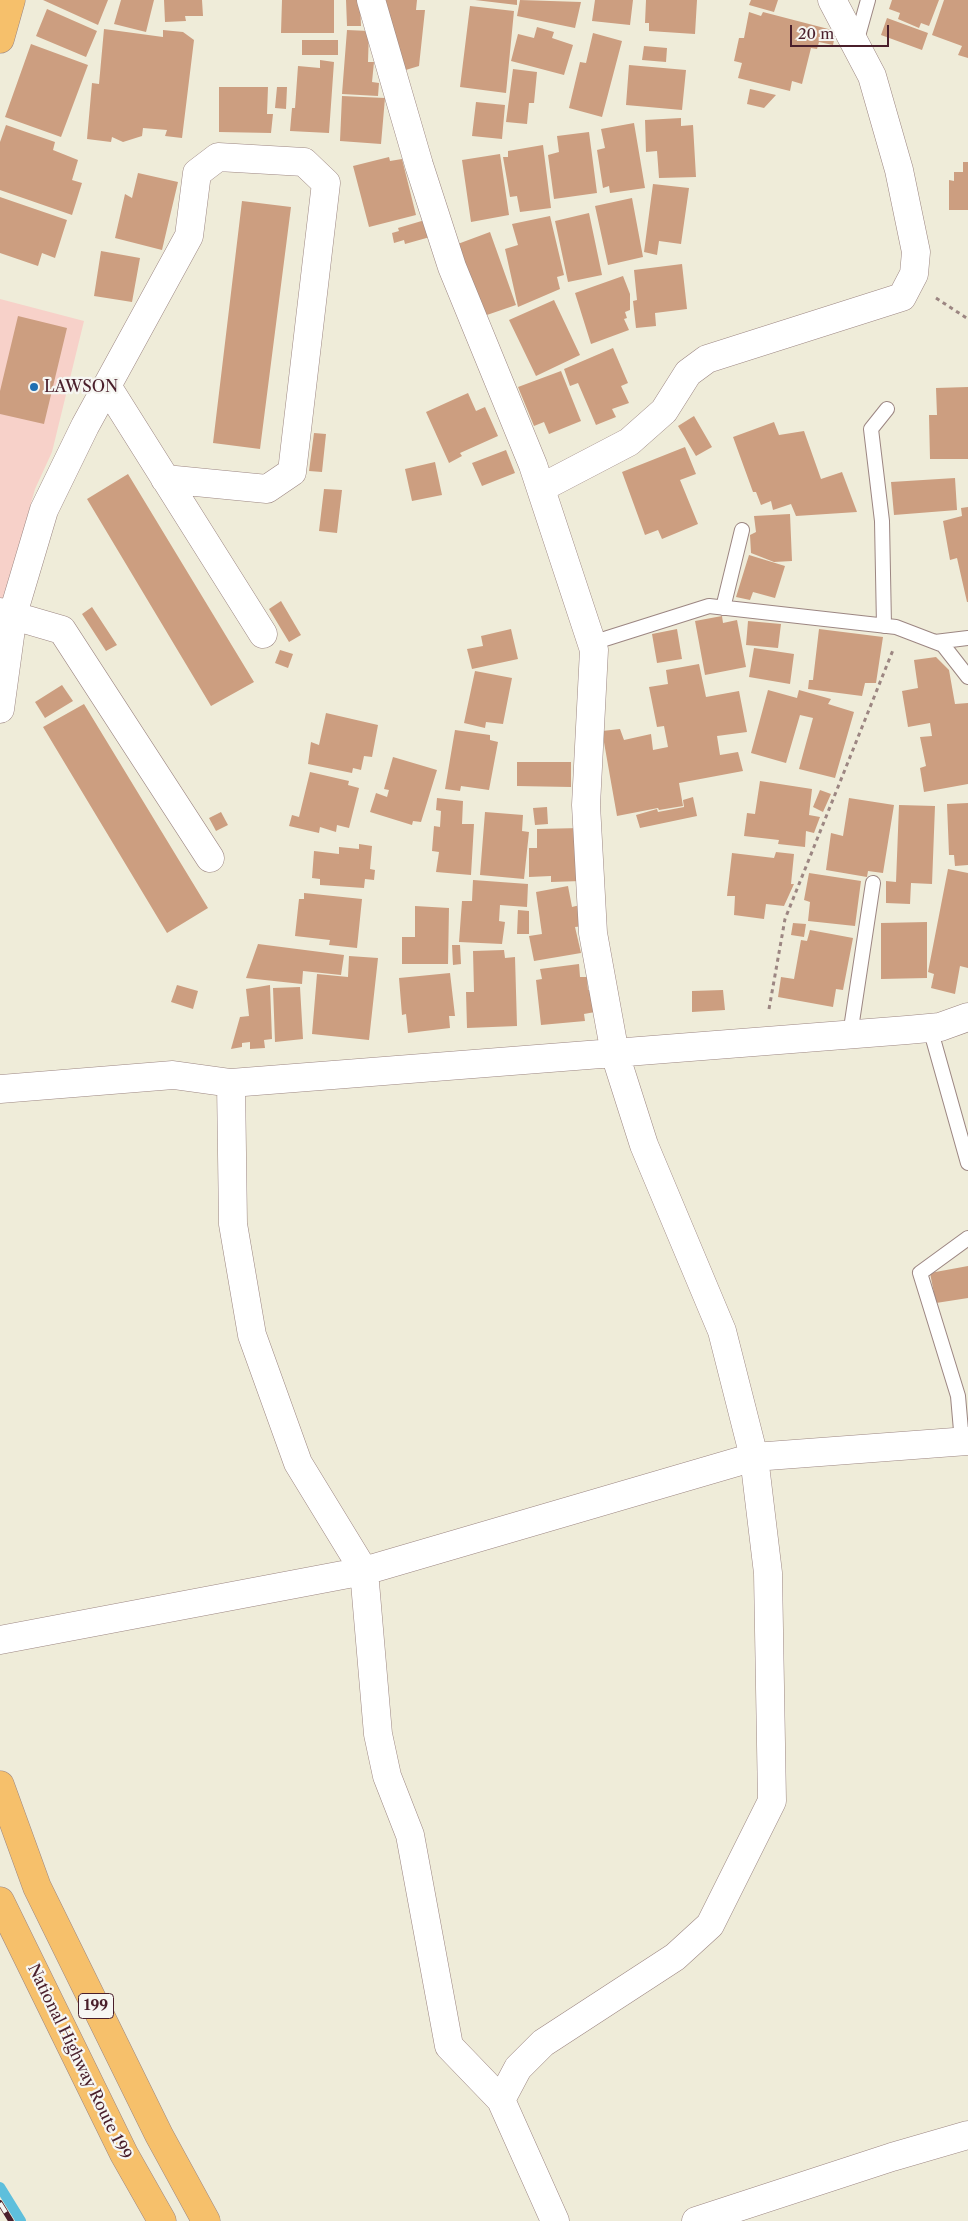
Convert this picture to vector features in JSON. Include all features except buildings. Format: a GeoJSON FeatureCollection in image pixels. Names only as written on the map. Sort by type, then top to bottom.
{"type":"FeatureCollection","features":[{"type":"Feature","properties":{"kind":"highway"},"geometry":{"type":"LineString","coordinates":[[0,39],[11,0]]}},
{"type":"Feature","properties":{"kind":"highway","name":"199"},"geometry":{"type":"LineString","coordinates":[[0,1785],[38,1887],[159,2135],[206,2221]]}},
{"type":"Feature","properties":{"kind":"highway","name":"National Highway Route 199"},"geometry":{"type":"LineString","coordinates":[[0,1901],[124,2154],[162,2221]]}},
{"type":"Feature","properties":{"kind":"street"},"geometry":{"type":"LineString","coordinates":[[371,0],[419,165],[452,268],[533,465],[592,642],[594,650],[586,805],[592,933],[615,1054],[644,1145],[722,1331],[754,1457],[768,1573],[772,1801],[710,1925],[675,1957],[543,2043],[518,2068],[501,2100]]}},
{"type":"Feature","properties":{"kind":"street"},"geometry":{"type":"LineString","coordinates":[[541,488],[629,442],[664,411],[688,373],[708,359],[902,297],[914,274],[916,252],[899,170],[872,76],[832,0]]}},
{"type":"Feature","properties":{"kind":"street"},"geometry":{"type":"LineString","coordinates":[[0,709],[7,613],[44,510],[106,386],[189,236],[198,173],[218,157],[304,162],[326,182],[292,472],[267,489],[165,479]]}},
{"type":"Feature","properties":{"kind":"street"},"geometry":{"type":"LineString","coordinates":[[106,386],[263,634]]}},
{"type":"Feature","properties":{"kind":"street"},"geometry":{"type":"LineString","coordinates":[[7,613],[62,630],[210,858]]}},
{"type":"Feature","properties":{"kind":"street"},"geometry":{"type":"LineString","coordinates":[[0,1088],[173,1075],[231,1083],[930,1028],[968,1017]]}},
{"type":"Feature","properties":{"kind":"street"},"geometry":{"type":"LineString","coordinates":[[231,1083],[233,1224],[252,1335],[298,1463],[364,1571],[378,1734],[388,1776],[410,1835],[448,2046],[501,2100],[554,2221]]}},
{"type":"Feature","properties":{"kind":"street"},"geometry":{"type":"LineString","coordinates":[[0,1640],[364,1571],[754,1457],[965,1442]]}},
{"type":"Feature","properties":{"kind":"street"},"geometry":{"type":"LineString","coordinates":[[696,2221],[892,2157],[968,2135]]}},
{"type":"Feature","properties":{"kind":"lane"},"geometry":{"type":"LineString","coordinates":[[856,44],[868,0]]}},
{"type":"Feature","properties":{"kind":"lane"},"geometry":{"type":"LineString","coordinates":[[884,626],[882,521],[871,429],[887,409]]}},
{"type":"Feature","properties":{"kind":"lane"},"geometry":{"type":"LineString","coordinates":[[723,608],[742,530]]}},
{"type":"Feature","properties":{"kind":"lane"},"geometry":{"type":"LineString","coordinates":[[592,642],[700,607],[709,606],[901,629],[943,645],[968,677]]}},
{"type":"Feature","properties":{"kind":"lane"},"geometry":{"type":"LineString","coordinates":[[935,642],[968,638]]}},
{"type":"Feature","properties":{"kind":"lane"},"geometry":{"type":"LineString","coordinates":[[850,1035],[873,883]]}},
{"type":"Feature","properties":{"kind":"lane"},"geometry":{"type":"LineString","coordinates":[[930,1028],[968,1163]]}},
{"type":"Feature","properties":{"kind":"lane"},"geometry":{"type":"LineString","coordinates":[[965,1442],[958,1396],[920,1273],[968,1238]]}},
{"type":"Feature","properties":{"kind":"path"},"geometry":{"type":"LineString","coordinates":[[910,281],[968,319]]}},
{"type":"Feature","properties":{"kind":"path"},"geometry":{"type":"LineString","coordinates":[[769,1012],[785,919],[901,629]]}},
{"type":"Feature","properties":{"kind":"shaded area","name":"LAWSON"},"geometry":{"type":"Polygon","coordinates":[[[0,299],[84,321],[52,452],[35,489],[4,601],[0,600],[0,299]]]}},
{"type":"Feature","properties":{"kind":"waterway"},"geometry":{"type":"LineString","coordinates":[[0,2187],[21,2221]]}},
{"type":"Feature","properties":{"kind":"railway"},"geometry":{"type":"LineString","coordinates":[[0,2203],[11,2221]]}},
{"type":"Feature","properties":{"kind":"place","name":"LAWSON"},"geometry":{"type":"Point","coordinates":[34,387]}}]}
